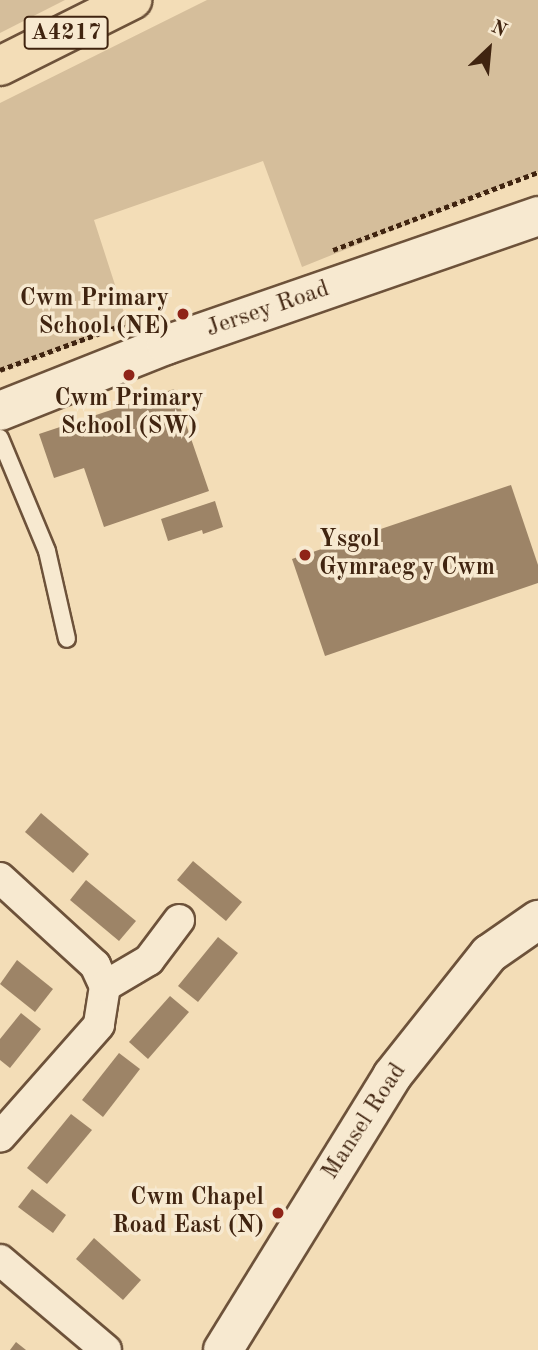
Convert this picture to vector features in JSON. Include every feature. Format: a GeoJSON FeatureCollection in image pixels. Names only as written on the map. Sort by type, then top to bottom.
{"type":"FeatureCollection","features":[{"type":"Feature","properties":{"kind":"main road","name":"A4217"},"geometry":{"type":"LineString","coordinates":[[0,66],[132,0]]}},
{"type":"Feature","properties":{"kind":"main road","name":"Jersey Road"},"geometry":{"type":"LineString","coordinates":[[0,411],[166,345],[538,216]]}},
{"type":"Feature","properties":{"kind":"main road","name":"Mansel Road"},"geometry":{"type":"LineString","coordinates":[[223,1350],[392,1076],[489,954],[538,920]]}},
{"type":"Feature","properties":{"kind":"street"},"geometry":{"type":"LineString","coordinates":[[0,878],[95,965],[104,986],[99,1025],[0,1137]]}},
{"type":"Feature","properties":{"kind":"street"},"geometry":{"type":"LineString","coordinates":[[104,986],[149,960],[179,920]]}},
{"type":"Feature","properties":{"kind":"street"},"geometry":{"type":"LineString","coordinates":[[0,1260],[106,1350]]}},
{"type":"Feature","properties":{"kind":"lane"},"geometry":{"type":"LineString","coordinates":[[0,438],[47,551],[57,583],[67,639]]}},
{"type":"Feature","properties":{"kind":"path"},"geometry":{"type":"LineString","coordinates":[[324,254],[538,172]]}},
{"type":"Feature","properties":{"kind":"path"},"geometry":{"type":"LineString","coordinates":[[0,370],[135,320]]}},
{"type":"Feature","properties":{"kind":"shaded area"},"geometry":{"type":"Polygon","coordinates":[[[0,0],[65,0],[0,33],[0,0]]]}},
{"type":"Feature","properties":{"kind":"shaded area"},"geometry":{"type":"Polygon","coordinates":[[[207,0],[538,0],[538,172],[302,267],[263,161],[94,220],[128,325],[0,372],[0,103],[207,0]]]}},
{"type":"Feature","properties":{"kind":"building"},"geometry":{"type":"Polygon","coordinates":[[[174,389],[209,491],[104,527],[84,468],[54,478],[39,434],[174,389]]]}},
{"type":"Feature","properties":{"kind":"building"},"geometry":{"type":"Polygon","coordinates":[[[511,485],[538,565],[538,583],[325,656],[292,559],[511,485]]]}},
{"type":"Feature","properties":{"kind":"building"},"geometry":{"type":"Polygon","coordinates":[[[215,501],[223,527],[203,534],[202,530],[168,541],[161,519],[215,501]]]}},
{"type":"Feature","properties":{"kind":"building"},"geometry":{"type":"Polygon","coordinates":[[[41,813],[89,854],[73,873],[25,832],[41,813]]]}},
{"type":"Feature","properties":{"kind":"building"},"geometry":{"type":"Polygon","coordinates":[[[193,861],[242,902],[226,921],[177,880],[193,861]]]}},
{"type":"Feature","properties":{"kind":"building"},"geometry":{"type":"Polygon","coordinates":[[[86,880],[136,921],[119,941],[70,900],[86,880]]]}},
{"type":"Feature","properties":{"kind":"building"},"geometry":{"type":"Polygon","coordinates":[[[218,937],[238,953],[198,1002],[178,986],[218,937]]]}},
{"type":"Feature","properties":{"kind":"building"},"geometry":{"type":"Polygon","coordinates":[[[17,960],[53,989],[35,1012],[0,984],[17,960]]]}},
{"type":"Feature","properties":{"kind":"building"},"geometry":{"type":"Polygon","coordinates":[[[170,996],[189,1012],[148,1059],[129,1042],[170,996]]]}},
{"type":"Feature","properties":{"kind":"building"},"geometry":{"type":"Polygon","coordinates":[[[21,1013],[41,1029],[10,1068],[0,1060],[0,1039],[21,1013]]]}},
{"type":"Feature","properties":{"kind":"building"},"geometry":{"type":"Polygon","coordinates":[[[119,1053],[140,1069],[103,1117],[82,1100],[119,1053]]]}},
{"type":"Feature","properties":{"kind":"building"},"geometry":{"type":"Polygon","coordinates":[[[71,1114],[92,1130],[47,1184],[27,1168],[71,1114]]]}},
{"type":"Feature","properties":{"kind":"building"},"geometry":{"type":"Polygon","coordinates":[[[32,1189],[66,1215],[53,1233],[18,1207],[32,1189]]]}},
{"type":"Feature","properties":{"kind":"building"},"geometry":{"type":"Polygon","coordinates":[[[94,1238],[141,1280],[123,1300],[76,1259],[94,1238]]]}},
{"type":"Feature","properties":{"kind":"building"},"geometry":{"type":"Polygon","coordinates":[[[16,1342],[26,1350],[10,1350],[16,1342]]]}},
{"type":"Feature","properties":{"kind":"place","name":"Cwm Primary School (NE)"},"geometry":{"type":"Point","coordinates":[183,314]}},
{"type":"Feature","properties":{"kind":"place","name":"Cwm Primary School (SW)"},"geometry":{"type":"Point","coordinates":[129,375]}},
{"type":"Feature","properties":{"kind":"place","name":"Ysgol Gymraeg y Cwm"},"geometry":{"type":"Point","coordinates":[305,555]}},
{"type":"Feature","properties":{"kind":"place","name":"Cwm Chapel Road East (N)"},"geometry":{"type":"Point","coordinates":[278,1213]}}]}
